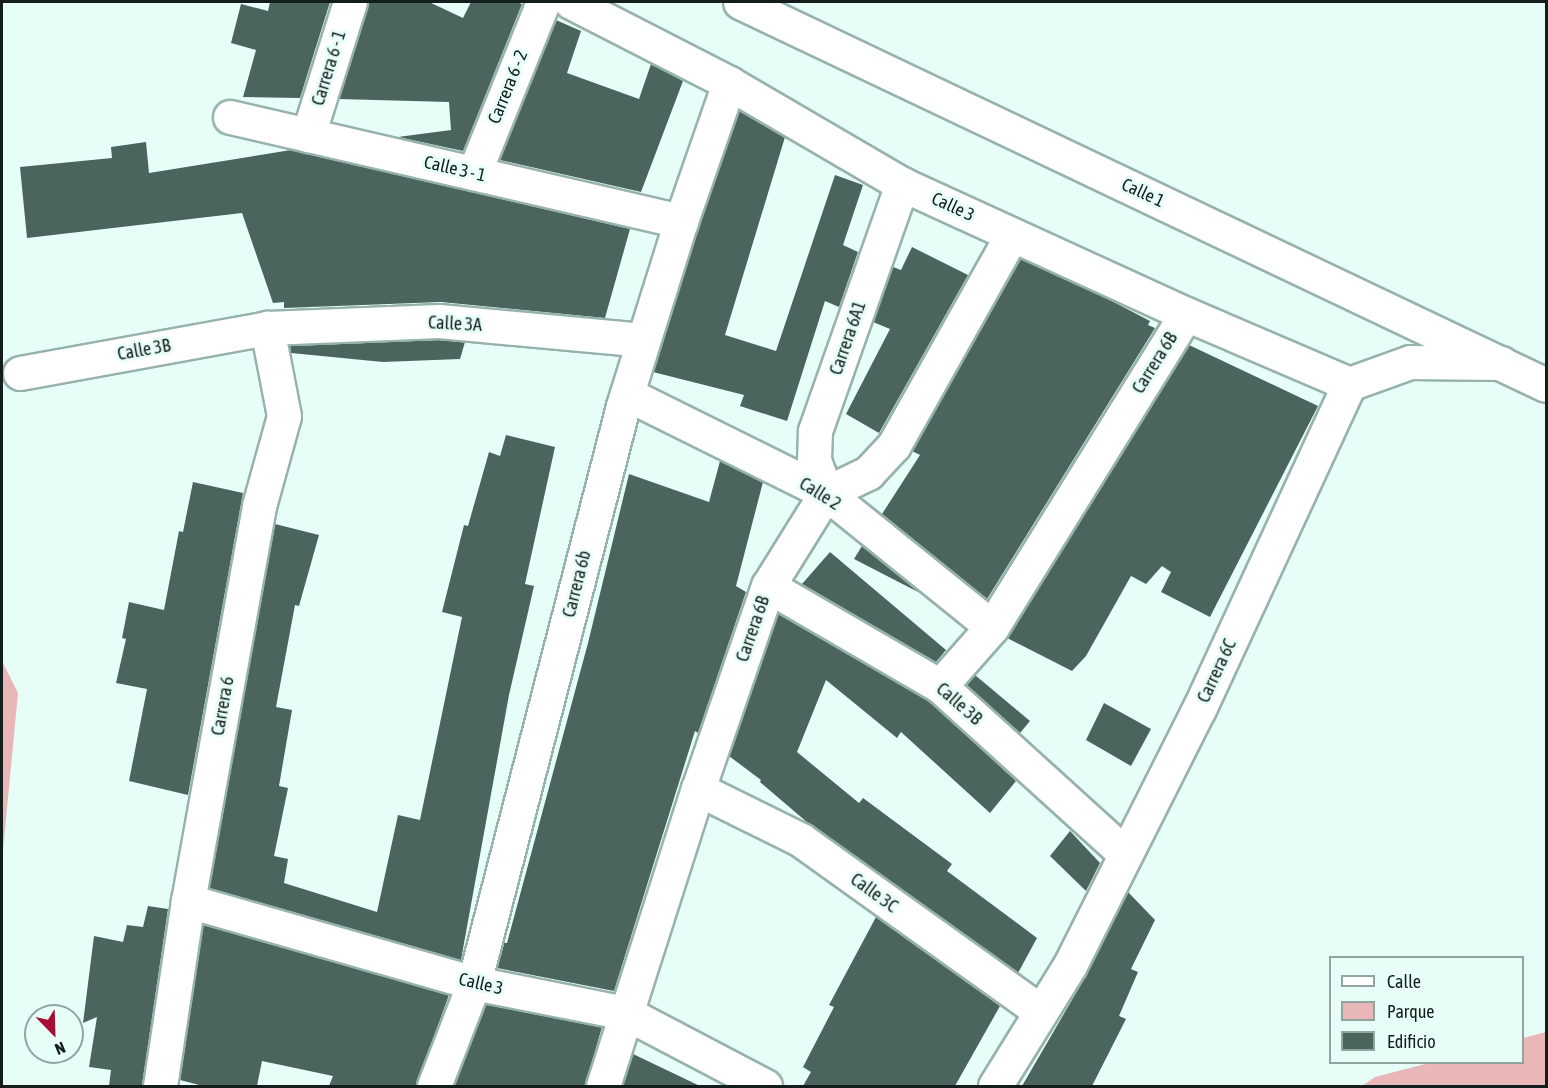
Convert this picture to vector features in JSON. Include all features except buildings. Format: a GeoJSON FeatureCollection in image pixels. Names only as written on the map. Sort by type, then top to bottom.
{"type":"FeatureCollection","features":[{"type":"Feature","properties":{"kind":"street","name":"Carrera 6 - 1"},"geometry":{"type":"LineString","coordinates":[[308,135],[350,2]]}},
{"type":"Feature","properties":{"kind":"street","name":"Carrera 6 - 2"},"geometry":{"type":"LineString","coordinates":[[474,173],[543,2]]}},
{"type":"Feature","properties":{"kind":"street","name":"Calle 3"},"geometry":{"type":"LineString","coordinates":[[571,2],[729,83],[902,184],[1186,314],[1349,384]]}},
{"type":"Feature","properties":{"kind":"street","name":"Calle 1"},"geometry":{"type":"LineString","coordinates":[[740,2],[1546,385]]}},
{"type":"Feature","properties":{"kind":"street","name":"Carrera 6b"},"geometry":{"type":"LineString","coordinates":[[434,1086],[474,983],[627,394],[681,221],[729,83]]}},
{"type":"Feature","properties":{"kind":"street","name":"Calle 3 - 1"},"geometry":{"type":"LineString","coordinates":[[230,117],[681,221]]}},
{"type":"Feature","properties":{"kind":"street","name":"Carrera 6A1"},"geometry":{"type":"LineString","coordinates":[[826,494],[814,460],[815,431],[902,184]]}},
{"type":"Feature","properties":{"kind":"street"},"geometry":{"type":"LineString","coordinates":[[826,494],[868,473],[894,446],[1012,235]]}},
{"type":"Feature","properties":{"kind":"street","name":"Carrera 6B"},"geometry":{"type":"LineString","coordinates":[[940,686],[992,627],[1186,314]]}},
{"type":"Feature","properties":{"kind":"street","name":"Calle 3A"},"geometry":{"type":"LineString","coordinates":[[267,328],[439,321],[643,340]]}},
{"type":"Feature","properties":{"kind":"street","name":"Calle 3B"},"geometry":{"type":"LineString","coordinates":[[20,373],[267,328]]}},
{"type":"Feature","properties":{"kind":"street","name":"Carrera 6"},"geometry":{"type":"LineString","coordinates":[[160,1086],[188,901],[259,506],[284,416],[267,328]]}},
{"type":"Feature","properties":{"kind":"street"},"geometry":{"type":"LineString","coordinates":[[1349,384],[1410,362],[1501,363]]}},
{"type":"Feature","properties":{"kind":"street","name":"Carrera 6C"},"geometry":{"type":"LineString","coordinates":[[995,1086],[1070,965],[1199,709],[1349,384]]}},
{"type":"Feature","properties":{"kind":"street","name":"Calle 2"},"geometry":{"type":"LineString","coordinates":[[627,394],[826,494],[992,627]]}},
{"type":"Feature","properties":{"kind":"street","name":"Carrera 6B"},"geometry":{"type":"LineString","coordinates":[[603,1086],[698,789],[768,586],[826,494]]}},
{"type":"Feature","properties":{"kind":"street","name":"Calle 3B"},"geometry":{"type":"LineString","coordinates":[[768,586],[940,686],[1125,854]]}},
{"type":"Feature","properties":{"kind":"street","name":"Calle 3C"},"geometry":{"type":"LineString","coordinates":[[698,789],[801,840],[1041,1012]]}},
{"type":"Feature","properties":{"kind":"street","name":"Calle 3"},"geometry":{"type":"LineString","coordinates":[[188,901],[474,983],[626,1013],[765,1086]]}},
{"type":"Feature","properties":{"kind":"green space"},"geometry":{"type":"Polygon","coordinates":[[[2,661],[18,693],[2,861],[2,661]]]}},
{"type":"Feature","properties":{"kind":"green space"},"geometry":{"type":"Polygon","coordinates":[[[1546,1032],[1546,1086],[1362,1086],[1375,1077],[1425,1064],[1524,1064],[1524,1038],[1546,1032]]]}}]}
